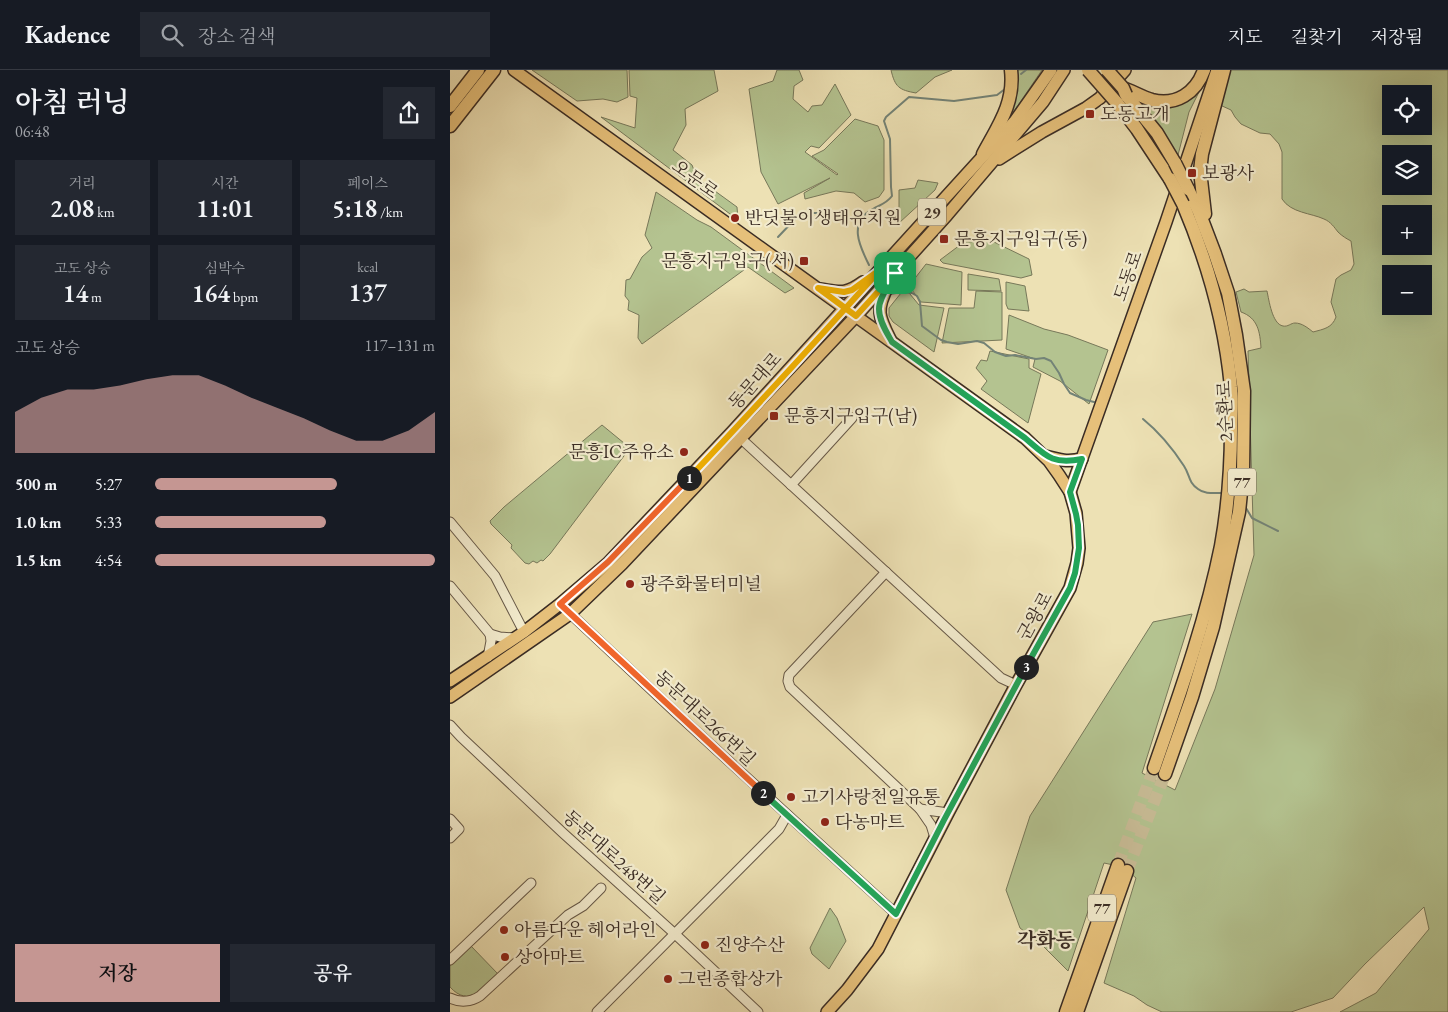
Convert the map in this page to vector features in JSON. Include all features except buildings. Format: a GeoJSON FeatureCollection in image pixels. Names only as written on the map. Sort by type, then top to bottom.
{"type":"FeatureCollection","features":[{"type":"Feature","properties":{"kind":"highway"},"geometry":{"type":"LineString","coordinates":[[450,106],[478,70]]}},
{"type":"Feature","properties":{"kind":"highway"},"geometry":{"type":"LineString","coordinates":[[450,126],[494,70]]}},
{"type":"Feature","properties":{"kind":"highway"},"geometry":{"type":"LineString","coordinates":[[986,160],[1006,112],[1011,93],[1011,70]]}},
{"type":"Feature","properties":{"kind":"highway","name":"2순환로"},"geometry":{"type":"LineString","coordinates":[[1088,70],[1124,94],[1136,129],[1170,179],[1183,204],[1196,234],[1210,277],[1223,332],[1232,388],[1230,474],[1221,546],[1202,622],[1154,768]]}},
{"type":"Feature","properties":{"kind":"highway","name":"2순환로"},"geometry":{"type":"LineString","coordinates":[[1107,70],[1124,94],[1157,133],[1176,163],[1209,238],[1228,293],[1244,392],[1243,473],[1239,512],[1213,627],[1192,697],[1165,774]]}},
{"type":"Feature","properties":{"kind":"highway"},"geometry":{"type":"LineString","coordinates":[[1124,94],[1158,101],[1178,99],[1192,90],[1201,79],[1204,70]]}},
{"type":"Feature","properties":{"kind":"highway"},"geometry":{"type":"LineString","coordinates":[[1209,238],[1202,198],[1200,171],[1202,154],[1224,70]]}},
{"type":"Feature","properties":{"kind":"highway","name":"77"},"geometry":{"type":"LineString","coordinates":[[1066,1012],[1092,952],[1122,868]]}},
{"type":"Feature","properties":{"kind":"highway","name":"77"},"geometry":{"type":"LineString","coordinates":[[1077,1012],[1092,952]]}},
{"type":"Feature","properties":{"kind":"main road","name":"동문대로"},"geometry":{"type":"LineString","coordinates":[[450,681],[520,635],[560,604],[608,562],[686,481],[737,435],[856,316],[948,215],[1051,70]]}},
{"type":"Feature","properties":{"kind":"main road","name":"동문대로"},"geometry":{"type":"LineString","coordinates":[[450,697],[570,614],[622,564],[674,509],[881,269],[1043,102],[1064,70]]}},
{"type":"Feature","properties":{"kind":"main road","name":"동문대로"},"geometry":{"type":"LineString","coordinates":[[986,160],[1086,108],[1100,98],[1125,70]]}},
{"type":"Feature","properties":{"kind":"main road","name":"도동로"},"geometry":{"type":"LineString","coordinates":[[1070,492],[1166,222],[1217,70]]}},
{"type":"Feature","properties":{"kind":"main road","name":"오문로"},"geometry":{"type":"LineString","coordinates":[[516,72],[856,316]]}},
{"type":"Feature","properties":{"kind":"main road"},"geometry":{"type":"LineString","coordinates":[[818,288],[844,292],[852,290],[881,269]]}},
{"type":"Feature","properties":{"kind":"main road"},"geometry":{"type":"LineString","coordinates":[[892,342],[881,320],[879,309],[883,296],[895,273]]}},
{"type":"Feature","properties":{"kind":"main road","name":"군왕로"},"geometry":{"type":"LineString","coordinates":[[827,1012],[837,1003],[878,949],[1016,685],[1070,588],[1075,573],[1079,548],[1078,525],[1070,492],[1044,456],[1025,438],[856,316]]}},
{"type":"Feature","properties":{"kind":"main road"},"geometry":{"type":"LineString","coordinates":[[1044,456],[1068,462],[1082,459]]}},
{"type":"Feature","properties":{"kind":"main road"},"geometry":{"type":"LineString","coordinates":[[674,509],[676,500],[689,485],[686,481]]}},
{"type":"Feature","properties":{"kind":"street"},"geometry":{"type":"LineString","coordinates":[[791,484],[852,418]]}},
{"type":"Feature","properties":{"kind":"street"},"geometry":{"type":"LineString","coordinates":[[737,435],[1001,678],[1016,685]]}},
{"type":"Feature","properties":{"kind":"street"},"geometry":{"type":"LineString","coordinates":[[450,522],[495,576],[520,635],[500,637],[490,634]]}},
{"type":"Feature","properties":{"kind":"street"},"geometry":{"type":"LineString","coordinates":[[886,572],[789,675],[788,681],[790,687],[920,809],[931,824],[935,838]]}},
{"type":"Feature","properties":{"kind":"street"},"geometry":{"type":"LineString","coordinates":[[450,586],[490,634],[491,643],[488,657]]}},
{"type":"Feature","properties":{"kind":"street","name":"동문대로266번길"},"geometry":{"type":"LineString","coordinates":[[560,604],[896,914]]}},
{"type":"Feature","properties":{"kind":"street","name":"동문대로248번길"},"geometry":{"type":"LineString","coordinates":[[450,725],[563,833],[758,1012]]}},
{"type":"Feature","properties":{"kind":"street"},"geometry":{"type":"LineString","coordinates":[[920,809],[948,813]]}},
{"type":"Feature","properties":{"kind":"street"},"geometry":{"type":"LineString","coordinates":[[597,1012],[779,830],[787,815]]}},
{"type":"Feature","properties":{"kind":"street"},"geometry":{"type":"LineString","coordinates":[[450,819],[459,829],[450,838]]}},
{"type":"Feature","properties":{"kind":"street"},"geometry":{"type":"LineString","coordinates":[[450,960],[531,883]]}},
{"type":"Feature","properties":{"kind":"street"},"geometry":{"type":"LineString","coordinates":[[450,998],[458,1001],[469,1001],[480,996],[568,915],[583,906],[601,888]]}},
{"type":"Feature","properties":{"kind":"green space"},"geometry":{"type":"Polygon","coordinates":[[[532,70],[627,70],[628,97],[617,102],[603,99],[577,101],[532,70]]]}},
{"type":"Feature","properties":{"kind":"green space"},"geometry":{"type":"Polygon","coordinates":[[[629,70],[714,70],[718,91],[685,109],[686,125],[673,150],[692,165],[697,178],[737,207],[738,220],[601,117],[635,128],[637,98],[630,96],[629,70]]]}},
{"type":"Feature","properties":{"kind":"green space"},"geometry":{"type":"Polygon","coordinates":[[[777,70],[799,70],[803,80],[794,86],[793,99],[808,112],[812,106],[822,105],[835,84],[851,115],[819,148],[811,146],[805,152],[837,175],[812,156],[824,150],[855,119],[878,126],[884,140],[884,190],[879,197],[865,202],[854,193],[836,191],[805,199],[804,193],[830,178],[778,204],[761,172],[749,89],[773,81],[777,70]]]}},
{"type":"Feature","properties":{"kind":"green space"},"geometry":{"type":"Polygon","coordinates":[[[891,70],[952,70],[935,77],[916,93],[905,91],[899,87],[894,80],[891,70]]]}},
{"type":"Feature","properties":{"kind":"green space"},"geometry":{"type":"Polygon","coordinates":[[[1015,70],[1042,70],[1010,117],[1017,93],[1015,70]]]}},
{"type":"Feature","properties":{"kind":"green space"},"geometry":{"type":"Polygon","coordinates":[[[1229,70],[1448,70],[1448,1012],[1340,1012],[1376,993],[1429,929],[1424,907],[1333,998],[1291,1012],[1162,1012],[1134,996],[1104,983],[1136,878],[1123,867],[1104,863],[1068,971],[1041,944],[1020,928],[1006,890],[1030,816],[1153,622],[1192,614],[1142,773],[1175,790],[1215,689],[1254,555],[1248,351],[1261,348],[1257,326],[1251,318],[1241,312],[1236,292],[1244,289],[1249,292],[1267,291],[1272,311],[1279,324],[1285,326],[1298,323],[1313,332],[1327,328],[1334,321],[1336,317],[1331,302],[1336,279],[1351,270],[1354,264],[1351,241],[1326,220],[1296,210],[1282,199],[1282,152],[1279,144],[1270,134],[1260,133],[1241,124],[1231,110],[1220,105],[1229,70]]]}},
{"type":"Feature","properties":{"kind":"green space"},"geometry":{"type":"Polygon","coordinates":[[[1204,82],[1189,112],[1177,159],[1139,102],[1154,102],[1204,82]]]}},
{"type":"Feature","properties":{"kind":"green space"},"geometry":{"type":"Polygon","coordinates":[[[918,180],[938,183],[935,190],[899,223],[899,190],[915,188],[918,180]]]}},
{"type":"Feature","properties":{"kind":"green space"},"geometry":{"type":"Polygon","coordinates":[[[656,192],[697,220],[711,227],[794,288],[785,293],[748,267],[642,344],[638,338],[639,315],[628,310],[629,301],[625,296],[626,280],[630,279],[642,257],[652,248],[645,235],[656,192]]]}},
{"type":"Feature","properties":{"kind":"green space"},"geometry":{"type":"Polygon","coordinates":[[[992,241],[1029,259],[1032,275],[1021,278],[943,263],[940,260],[964,242],[992,241]]]}},
{"type":"Feature","properties":{"kind":"green space"},"geometry":{"type":"Polygon","coordinates":[[[926,264],[962,272],[961,305],[921,302],[909,286],[926,264]]]}},
{"type":"Feature","properties":{"kind":"green space"},"geometry":{"type":"Polygon","coordinates":[[[968,274],[999,279],[1001,291],[968,290],[968,274]]]}},
{"type":"Feature","properties":{"kind":"green space"},"geometry":{"type":"Polygon","coordinates":[[[1006,282],[1025,286],[1029,311],[1008,309],[1006,304],[1006,282]]]}},
{"type":"Feature","properties":{"kind":"green space"},"geometry":{"type":"Polygon","coordinates":[[[905,288],[919,305],[944,308],[934,352],[893,322],[889,316],[889,308],[905,288]]]}},
{"type":"Feature","properties":{"kind":"green space"},"geometry":{"type":"Polygon","coordinates":[[[976,291],[1002,292],[1002,340],[942,343],[949,308],[974,308],[976,291]]]}},
{"type":"Feature","properties":{"kind":"green space"},"geometry":{"type":"Polygon","coordinates":[[[1009,315],[1044,329],[1068,335],[1108,350],[1089,404],[1060,381],[1033,367],[1035,359],[1006,349],[1009,315]]]}},
{"type":"Feature","properties":{"kind":"green space"},"geometry":{"type":"Polygon","coordinates":[[[990,351],[1029,359],[1029,368],[1041,374],[1028,423],[981,389],[987,381],[976,368],[981,360],[987,361],[990,351]]]}},
{"type":"Feature","properties":{"kind":"green space"},"geometry":{"type":"Polygon","coordinates":[[[602,425],[630,448],[550,554],[543,561],[525,563],[511,548],[512,545],[490,521],[504,507],[602,425]]]}},
{"type":"Feature","properties":{"kind":"green space"},"geometry":{"type":"Polygon","coordinates":[[[830,908],[837,918],[846,941],[829,969],[812,954],[810,948],[830,908]]]}},
{"type":"Feature","properties":{"kind":"green space"},"geometry":{"type":"Polygon","coordinates":[[[471,946],[498,974],[476,994],[463,996],[450,987],[450,966],[471,946]]]}},
{"type":"Feature","properties":{"kind":"waterway"},"geometry":{"type":"LineString","coordinates":[[1021,74],[1026,70]]}},
{"type":"Feature","properties":{"kind":"waterway"},"geometry":{"type":"LineString","coordinates":[[869,265],[859,242],[858,227],[860,220],[865,214],[886,202],[892,196],[890,139],[884,121],[886,117],[909,97],[954,101],[997,95],[1005,89]]}},
{"type":"Feature","properties":{"kind":"waterway"},"geometry":{"type":"LineString","coordinates":[[778,237],[797,217],[806,213],[839,213],[859,221]]}},
{"type":"Feature","properties":{"kind":"waterway"},"geometry":{"type":"LineString","coordinates":[[890,294],[902,292],[912,293],[917,296],[920,302],[922,326],[941,340],[958,344],[977,341],[984,343],[995,352],[1006,356],[1044,358],[1051,361],[1070,393],[1094,402]]}},
{"type":"Feature","properties":{"kind":"waterway"},"geometry":{"type":"LineString","coordinates":[[1143,419],[1175,453],[1186,469],[1191,481],[1200,491],[1221,493]]}},
{"type":"Feature","properties":{"kind":"waterway"},"geometry":{"type":"LineString","coordinates":[[1246,508],[1252,518],[1278,531]]}},
{"type":"Feature","properties":{"kind":"tunnel"},"geometry":{"type":"LineString","coordinates":[[1118,865],[1154,768]]}},
{"type":"Feature","properties":{"kind":"tunnel"},"geometry":{"type":"LineString","coordinates":[[1127,871],[1165,774]]}},
{"type":"Feature","properties":{"kind":"place","name":"도동고개"},"geometry":{"type":"Point","coordinates":[1090,114]}},
{"type":"Feature","properties":{"kind":"place","name":"보광사"},"geometry":{"type":"Point","coordinates":[1192,173]}},
{"type":"Feature","properties":{"kind":"place","name":"반딧불이생태유치원"},"geometry":{"type":"Point","coordinates":[735,218]}},
{"type":"Feature","properties":{"kind":"place","name":"문흥지구입구(동)"},"geometry":{"type":"Point","coordinates":[944,239]}},
{"type":"Feature","properties":{"kind":"place","name":"문흥지구입구(서)"},"geometry":{"type":"Point","coordinates":[804,261]}},
{"type":"Feature","properties":{"kind":"place","name":"문흥지구입구(남)"},"geometry":{"type":"Point","coordinates":[774,416]}},
{"type":"Feature","properties":{"kind":"place","name":"문흥IC주유소"},"geometry":{"type":"Point","coordinates":[684,452]}},
{"type":"Feature","properties":{"kind":"place","name":"광주화물터미널"},"geometry":{"type":"Point","coordinates":[630,584]}},
{"type":"Feature","properties":{"kind":"place","name":"고기사랑천일유통"},"geometry":{"type":"Point","coordinates":[791,797]}},
{"type":"Feature","properties":{"kind":"place","name":"다농마트"},"geometry":{"type":"Point","coordinates":[825,822]}},
{"type":"Feature","properties":{"kind":"place","name":"아름다운 헤어라인"},"geometry":{"type":"Point","coordinates":[504,930]}},
{"type":"Feature","properties":{"kind":"place","name":"진양수산"},"geometry":{"type":"Point","coordinates":[705,945]}},
{"type":"Feature","properties":{"kind":"place","name":"상아마트"},"geometry":{"type":"Point","coordinates":[505,957]}},
{"type":"Feature","properties":{"kind":"place","name":"그린종합상가"},"geometry":{"type":"Point","coordinates":[668,979]}},
{"type":"Feature","properties":{"kind":"district","name":"각화동"},"geometry":{"type":"Point","coordinates":[1046,940]}},
{"type":"Feature","properties":{"kind":"route"},"geometry":{"type":"LineString","coordinates":[[895,273],[856,316],[846,308],[818,288],[844,292],[852,290],[881,269],[846,308],[733,431],[632,538],[585,584],[560,604],[896,914],[1016,685],[1070,588],[1075,573],[1079,548],[1078,525],[1070,492],[1082,459],[1068,462],[1044,456],[1025,438],[892,342],[881,320],[879,309],[883,296],[895,273]]}}]}
